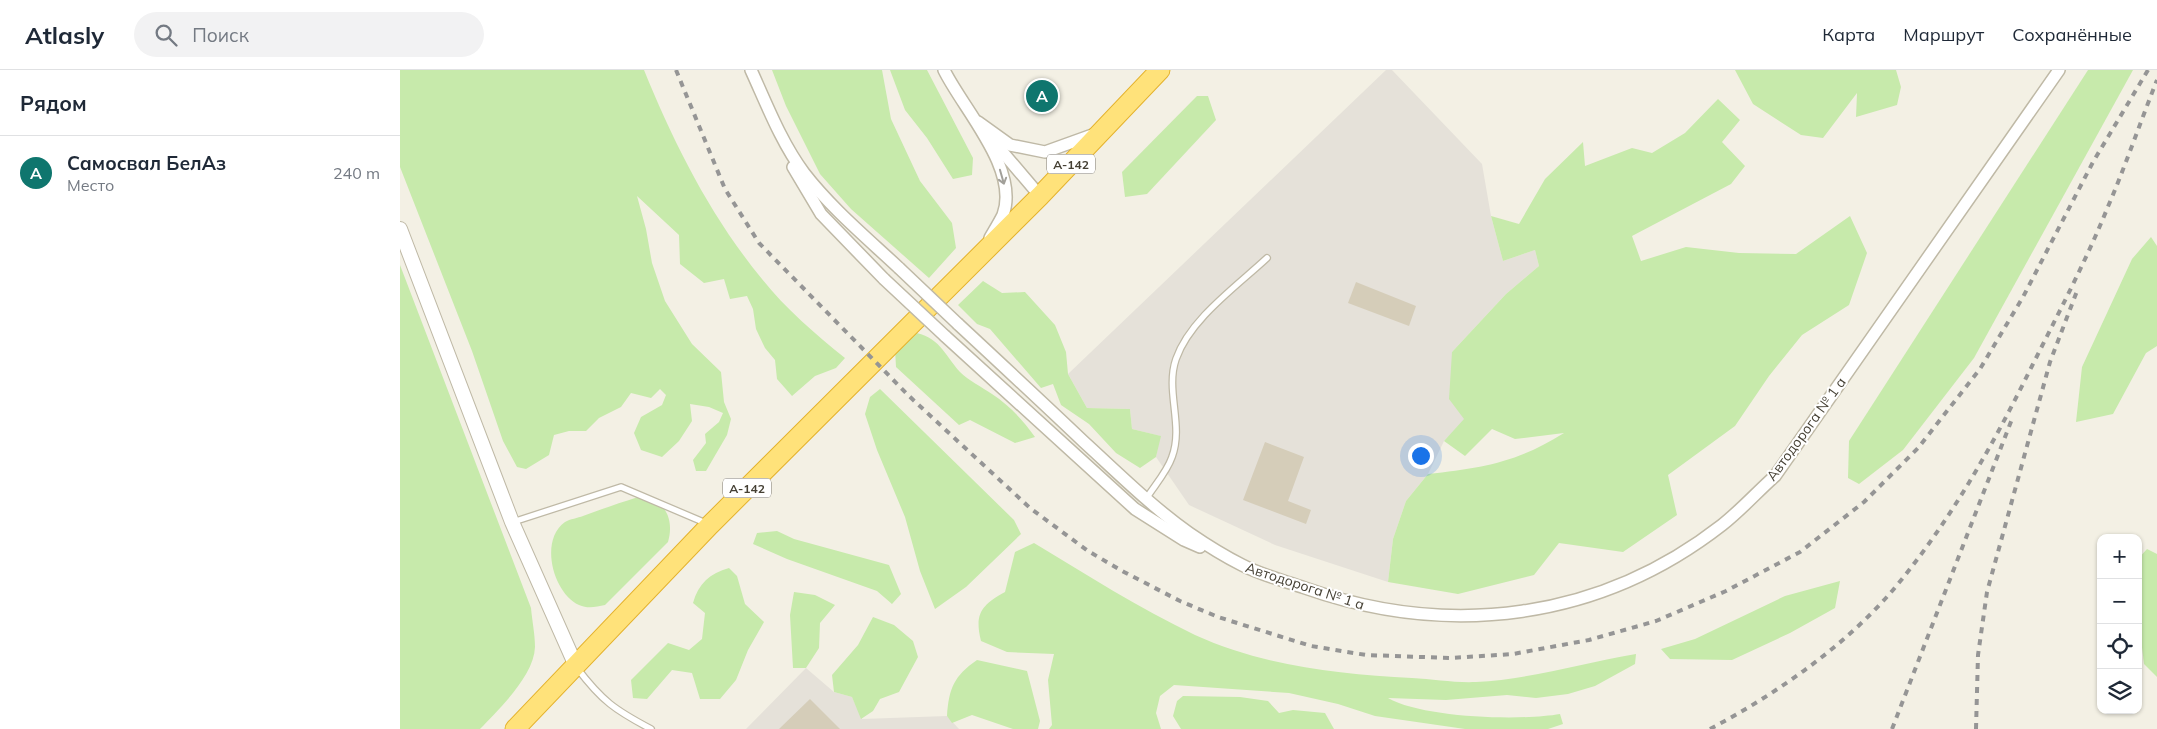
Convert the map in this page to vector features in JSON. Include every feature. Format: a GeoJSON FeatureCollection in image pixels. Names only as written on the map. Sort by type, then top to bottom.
{"type":"FeatureCollection","features":[{"type":"Feature","properties":{"kind":"highway","name":"А-142"},"geometry":{"type":"LineString","coordinates":[[515,729],[710,524],[983,250],[1040,196],[1160,70]]}},
{"type":"Feature","properties":{"kind":"street"},"geometry":{"type":"LineString","coordinates":[[751,70],[797,176],[821,214],[884,279],[1135,509],[1184,540],[1243,566]]}},
{"type":"Feature","properties":{"kind":"street"},"geometry":{"type":"LineString","coordinates":[[944,70],[996,155],[1006,190],[1003,214],[983,250]]}},
{"type":"Feature","properties":{"kind":"street","name":"Автодорога № 1 а"},"geometry":{"type":"LineString","coordinates":[[777,128],[803,172],[831,204],[1146,499],[1190,534],[1243,566],[1330,597],[1373,608],[1464,616],[1545,608],[1584,599],[1626,582],[1665,562],[1722,525],[1774,476],[2059,70]]}},
{"type":"Feature","properties":{"kind":"street"},"geometry":{"type":"LineString","coordinates":[[972,118],[1010,145],[1045,152],[1101,132]]}},
{"type":"Feature","properties":{"kind":"street"},"geometry":{"type":"LineString","coordinates":[[972,118],[1040,196]]}},
{"type":"Feature","properties":{"kind":"street"},"geometry":{"type":"LineString","coordinates":[[400,229],[512,522],[576,666]]}},
{"type":"Feature","properties":{"kind":"lane"},"geometry":{"type":"LineString","coordinates":[[1146,499],[1172,457],[1176,429],[1172,394],[1175,359],[1192,327],[1267,258]]}},
{"type":"Feature","properties":{"kind":"lane"},"geometry":{"type":"LineString","coordinates":[[512,522],[621,486],[710,524]]}},
{"type":"Feature","properties":{"kind":"lane"},"geometry":{"type":"LineString","coordinates":[[576,666],[595,691],[618,712],[651,729]]}},
{"type":"Feature","properties":{"kind":"shaded area"},"geometry":{"type":"Polygon","coordinates":[[[1386,70],[1392,70],[1482,164],[1491,216],[1503,261],[1535,250],[1539,266],[1506,294],[1452,352],[1465,420],[1444,441],[1428,474],[1406,501],[1393,539],[1388,582],[1275,545],[1189,505],[1156,457],[1160,436],[1132,429],[1130,409],[1087,408],[1068,374],[1386,70]]]}},
{"type":"Feature","properties":{"kind":"shaded area"},"geometry":{"type":"Polygon","coordinates":[[[806,668],[834,692],[852,697],[862,719],[947,716],[959,729],[746,729],[806,668]]]}},
{"type":"Feature","properties":{"kind":"green space"},"geometry":{"type":"Polygon","coordinates":[[[400,70],[644,70],[681,152],[726,231],[781,301],[845,358],[836,368],[815,376],[792,396],[777,379],[775,360],[765,348],[756,329],[753,309],[747,296],[730,299],[724,279],[704,283],[680,264],[679,235],[637,196],[646,229],[652,263],[665,301],[692,344],[721,372],[724,402],[731,419],[727,435],[706,471],[696,471],[693,460],[706,443],[705,434],[719,422],[723,413],[709,407],[690,404],[692,421],[679,441],[662,457],[641,450],[634,433],[641,417],[662,405],[666,395],[660,389],[651,398],[631,393],[621,407],[599,418],[586,431],[569,431],[554,435],[549,455],[526,469],[517,467],[503,441],[472,351],[400,167],[400,70]]]}},
{"type":"Feature","properties":{"kind":"green space"},"geometry":{"type":"Polygon","coordinates":[[[772,70],[882,70],[891,119],[920,181],[952,223],[956,248],[929,278],[851,209],[820,174],[786,106],[772,70]]]}},
{"type":"Feature","properties":{"kind":"green space"},"geometry":{"type":"Polygon","coordinates":[[[890,70],[927,70],[973,158],[972,175],[953,179],[927,138],[905,110],[890,70]]]}},
{"type":"Feature","properties":{"kind":"green space"},"geometry":{"type":"Polygon","coordinates":[[[1735,70],[1896,70],[1901,87],[1897,105],[1856,117],[1857,93],[1823,138],[1801,135],[1753,104],[1735,70]]]}},
{"type":"Feature","properties":{"kind":"green space"},"geometry":{"type":"Polygon","coordinates":[[[2088,70],[2133,70],[1974,358],[1903,450],[1859,484],[1848,478],[1849,441],[2088,70]]]}},
{"type":"Feature","properties":{"kind":"green space"},"geometry":{"type":"Polygon","coordinates":[[[1197,96],[1208,96],[1216,120],[1147,194],[1125,197],[1122,172],[1197,96]]]}},
{"type":"Feature","properties":{"kind":"green space"},"geometry":{"type":"Polygon","coordinates":[[[1718,99],[1740,120],[1722,142],[1745,166],[1731,184],[1632,236],[1641,261],[1686,247],[1739,253],[1796,254],[1850,216],[1867,253],[1849,305],[1802,335],[1769,376],[1735,426],[1668,475],[1677,515],[1623,552],[1559,543],[1534,575],[1458,594],[1388,582],[1393,539],[1406,501],[1428,474],[1482,466],[1514,458],[1564,433],[1515,439],[1492,429],[1465,456],[1444,441],[1464,419],[1449,399],[1452,352],[1506,294],[1539,266],[1535,250],[1503,261],[1491,216],[1519,224],[1545,179],[1583,142],[1585,166],[1632,148],[1652,153],[1685,133],[1718,99]]]}},
{"type":"Feature","properties":{"kind":"green space"},"geometry":{"type":"Polygon","coordinates":[[[2151,237],[2157,246],[2157,346],[2146,353],[2113,414],[2076,422],[2082,367],[2132,259],[2151,237]]]}},
{"type":"Feature","properties":{"kind":"green space"},"geometry":{"type":"Polygon","coordinates":[[[400,265],[531,608],[535,647],[529,669],[514,691],[480,729],[400,729],[400,265]]]}},
{"type":"Feature","properties":{"kind":"green space"},"geometry":{"type":"Polygon","coordinates":[[[983,281],[1002,293],[1025,292],[1055,325],[1066,352],[1068,374],[1087,408],[1130,409],[1132,429],[1161,436],[1156,457],[1140,468],[1116,453],[1089,424],[1061,405],[1053,384],[1041,388],[990,329],[977,324],[958,305],[983,281]]]}},
{"type":"Feature","properties":{"kind":"green space"},"geometry":{"type":"Polygon","coordinates":[[[912,332],[929,337],[935,342],[960,372],[1005,403],[1035,437],[1015,443],[970,420],[959,425],[896,367],[895,349],[912,332]]]}},
{"type":"Feature","properties":{"kind":"green space"},"geometry":{"type":"Polygon","coordinates":[[[880,389],[1014,520],[1021,534],[966,587],[935,609],[920,571],[905,517],[877,450],[865,414],[870,397],[880,389]]]}},
{"type":"Feature","properties":{"kind":"green space"},"geometry":{"type":"Polygon","coordinates":[[[638,497],[655,501],[665,510],[670,526],[668,542],[605,605],[589,607],[579,605],[562,590],[552,566],[551,553],[557,530],[567,521],[638,497]]]}},
{"type":"Feature","properties":{"kind":"green space"},"geometry":{"type":"Polygon","coordinates":[[[777,531],[794,539],[889,565],[901,594],[892,604],[877,591],[787,559],[753,544],[757,533],[777,531]]]}},
{"type":"Feature","properties":{"kind":"green space"},"geometry":{"type":"Polygon","coordinates":[[[1034,543],[1133,602],[1195,635],[1247,654],[1301,667],[1356,674],[1468,682],[1517,678],[1636,654],[1635,664],[1595,686],[1568,694],[1536,698],[1507,695],[1446,700],[1388,698],[1404,705],[1447,714],[1521,717],[1560,714],[1563,724],[1548,729],[1465,729],[1375,716],[1338,704],[1289,693],[1174,685],[1160,696],[1156,713],[1161,729],[1049,729],[1052,725],[1048,680],[1054,654],[1007,652],[981,641],[979,631],[979,617],[985,606],[1005,592],[1015,552],[1034,543]]]}},
{"type":"Feature","properties":{"kind":"green space"},"geometry":{"type":"Polygon","coordinates":[[[2147,549],[2157,554],[2157,677],[2144,664],[2142,647],[2142,555],[2147,549]]]}},
{"type":"Feature","properties":{"kind":"green space"},"geometry":{"type":"Polygon","coordinates":[[[729,568],[737,576],[745,604],[764,622],[748,650],[736,680],[720,699],[700,699],[692,673],[672,670],[647,699],[633,698],[631,680],[668,643],[689,650],[702,639],[705,613],[693,603],[695,596],[706,580],[716,573],[729,568]]]}},
{"type":"Feature","properties":{"kind":"green space"},"geometry":{"type":"Polygon","coordinates":[[[1840,581],[1835,608],[1790,633],[1732,660],[1670,659],[1661,649],[1695,639],[1785,596],[1840,581]]]}},
{"type":"Feature","properties":{"kind":"green space"},"geometry":{"type":"Polygon","coordinates":[[[794,592],[815,595],[835,605],[820,623],[819,648],[806,668],[793,668],[790,615],[794,592]]]}},
{"type":"Feature","properties":{"kind":"green space"},"geometry":{"type":"Polygon","coordinates":[[[873,617],[894,625],[913,641],[918,657],[899,692],[880,699],[873,711],[861,719],[852,697],[834,692],[832,675],[858,645],[873,617]]]}},
{"type":"Feature","properties":{"kind":"green space"},"geometry":{"type":"Polygon","coordinates":[[[977,660],[1027,671],[1040,721],[1038,729],[1013,729],[972,715],[952,723],[947,716],[951,690],[958,677],[977,660]]]}},
{"type":"Feature","properties":{"kind":"green space"},"geometry":{"type":"Polygon","coordinates":[[[1183,696],[1240,697],[1268,701],[1279,713],[1293,710],[1325,713],[1334,729],[1181,729],[1173,716],[1177,701],[1183,696]]]}},
{"type":"Feature","properties":{"kind":"building"},"geometry":{"type":"Polygon","coordinates":[[[1356,282],[1416,306],[1409,326],[1348,303],[1356,282]]]}},
{"type":"Feature","properties":{"kind":"building"},"geometry":{"type":"Polygon","coordinates":[[[1265,442],[1304,457],[1288,501],[1311,510],[1306,524],[1243,500],[1265,442]]]}},
{"type":"Feature","properties":{"kind":"building"},"geometry":{"type":"Polygon","coordinates":[[[810,699],[840,729],[779,729],[810,699]]]}},
{"type":"Feature","properties":{"kind":"railway"},"geometry":{"type":"LineString","coordinates":[[676,70],[725,189],[759,243],[909,396],[1030,508],[1088,551],[1124,572],[1180,601],[1218,617],[1311,646],[1366,655],[1450,658],[1513,654],[1589,640],[1656,621],[1726,591],[1800,552],[1864,502],[1918,448],[1980,369],[2023,297],[2093,162],[2148,70]]}},
{"type":"Feature","properties":{"kind":"railway"},"geometry":{"type":"LineString","coordinates":[[1710,729],[1784,685],[1853,631],[1893,590],[1952,510],[1986,454],[2017,396],[2090,249],[2114,193],[2157,80]]}},
{"type":"Feature","properties":{"kind":"railway"},"geometry":{"type":"LineString","coordinates":[[1976,729],[1978,655],[1987,592],[2050,362],[2077,291]]}},
{"type":"Feature","properties":{"kind":"railway"},"geometry":{"type":"LineString","coordinates":[[1892,729],[2012,419]]}},
{"type":"Feature","properties":{"kind":"place","name":"Самосвал БелАз"},"geometry":{"type":"Point","coordinates":[1042,96]}}]}
